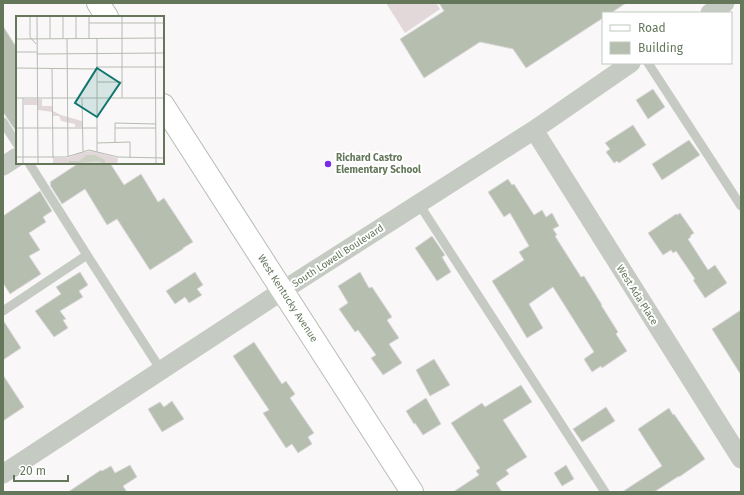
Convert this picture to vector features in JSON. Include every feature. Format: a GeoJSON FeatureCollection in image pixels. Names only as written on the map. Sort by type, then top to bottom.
{"type":"FeatureCollection","features":[{"type":"Feature","properties":{"kind":"street"},"geometry":{"type":"LineString","coordinates":[[98,3],[106,16]]}},
{"type":"Feature","properties":{"kind":"street"},"geometry":{"type":"LineString","coordinates":[[712,12],[725,3]]}},
{"type":"Feature","properties":{"kind":"street","name":"South Lowell Boulevard"},"geometry":{"type":"LineString","coordinates":[[3,474],[282,291],[534,130],[630,64]]}},
{"type":"Feature","properties":{"kind":"street","name":"West Kentucky Avenue"},"geometry":{"type":"LineString","coordinates":[[164,107],[412,492]]}},
{"type":"Feature","properties":{"kind":"street","name":"West Ada Place"},"geometry":{"type":"LineString","coordinates":[[534,130],[741,459]]}},
{"type":"Feature","properties":{"kind":"street"},"geometry":{"type":"LineString","coordinates":[[3,166],[16,158]]}},
{"type":"Feature","properties":{"kind":"lane"},"geometry":{"type":"LineString","coordinates":[[649,64],[741,206]]}},
{"type":"Feature","properties":{"kind":"lane"},"geometry":{"type":"LineString","coordinates":[[3,122],[16,142]]}},
{"type":"Feature","properties":{"kind":"lane"},"geometry":{"type":"LineString","coordinates":[[30,164],[86,255],[161,370]]}},
{"type":"Feature","properties":{"kind":"lane"},"geometry":{"type":"LineString","coordinates":[[419,204],[605,492]]}},
{"type":"Feature","properties":{"kind":"lane"},"geometry":{"type":"LineString","coordinates":[[3,311],[86,255]]}},
{"type":"Feature","properties":{"kind":"shaded area"},"geometry":{"type":"Polygon","coordinates":[[[386,3],[436,3],[440,9],[405,33],[386,3]]]}},
{"type":"Feature","properties":{"kind":"building"},"geometry":{"type":"Polygon","coordinates":[[[439,3],[626,3],[612,12],[602,12],[602,19],[526,68],[513,49],[480,42],[424,78],[400,39],[444,11],[439,3]]]}},
{"type":"Feature","properties":{"kind":"building"},"geometry":{"type":"Polygon","coordinates":[[[3,26],[16,46],[16,132],[3,112],[3,26]]]}},
{"type":"Feature","properties":{"kind":"building"},"geometry":{"type":"Polygon","coordinates":[[[653,89],[665,107],[648,119],[636,100],[653,89]]]}},
{"type":"Feature","properties":{"kind":"building"},"geometry":{"type":"Polygon","coordinates":[[[633,125],[646,145],[619,163],[617,161],[614,163],[606,152],[610,149],[605,143],[633,125]]]}},
{"type":"Feature","properties":{"kind":"building"},"geometry":{"type":"Polygon","coordinates":[[[689,140],[700,155],[662,180],[652,164],[689,140]]]}},
{"type":"Feature","properties":{"kind":"building"},"geometry":{"type":"Polygon","coordinates":[[[77,164],[111,164],[124,185],[141,174],[158,202],[164,198],[193,242],[150,270],[117,219],[107,225],[85,189],[62,204],[50,185],[50,182],[77,164]]]}},
{"type":"Feature","properties":{"kind":"building"},"geometry":{"type":"Polygon","coordinates":[[[508,179],[512,185],[514,184],[534,215],[542,210],[546,217],[552,213],[559,226],[553,229],[557,235],[555,236],[581,277],[584,276],[618,332],[616,334],[627,351],[602,368],[601,366],[592,372],[584,359],[594,352],[553,287],[529,304],[543,328],[527,338],[492,281],[524,260],[519,252],[529,246],[510,213],[504,217],[488,192],[508,179]]]}},
{"type":"Feature","properties":{"kind":"building"},"geometry":{"type":"Polygon","coordinates":[[[40,191],[52,211],[43,217],[46,222],[29,233],[40,250],[29,256],[41,274],[10,294],[3,283],[3,216],[40,191]]]}},
{"type":"Feature","properties":{"kind":"building"},"geometry":{"type":"Polygon","coordinates":[[[680,213],[694,233],[688,239],[708,270],[715,265],[727,283],[705,298],[693,280],[695,279],[676,251],[673,253],[671,250],[663,255],[648,233],[676,214],[677,215],[680,213]]]}},
{"type":"Feature","properties":{"kind":"building"},"geometry":{"type":"Polygon","coordinates":[[[432,236],[445,255],[442,257],[451,272],[437,281],[415,248],[432,236]]]}},
{"type":"Feature","properties":{"kind":"building"},"geometry":{"type":"Polygon","coordinates":[[[80,272],[88,285],[79,291],[83,297],[60,311],[66,319],[63,320],[68,328],[54,337],[35,311],[61,294],[56,287],[80,272]]]}},
{"type":"Feature","properties":{"kind":"building"},"geometry":{"type":"Polygon","coordinates":[[[195,272],[203,285],[197,289],[202,295],[189,303],[185,297],[175,304],[166,291],[195,272]]]}},
{"type":"Feature","properties":{"kind":"building"},"geometry":{"type":"Polygon","coordinates":[[[360,272],[369,288],[372,287],[392,317],[387,320],[399,338],[389,344],[402,363],[383,375],[371,358],[376,355],[358,330],[355,332],[339,309],[348,303],[338,286],[360,272]]]}},
{"type":"Feature","properties":{"kind":"building"},"geometry":{"type":"Polygon","coordinates":[[[741,310],[741,375],[712,329],[741,310]]]}},
{"type":"Feature","properties":{"kind":"building"},"geometry":{"type":"Polygon","coordinates":[[[3,320],[21,348],[3,360],[3,320]]]}},
{"type":"Feature","properties":{"kind":"building"},"geometry":{"type":"Polygon","coordinates":[[[254,342],[282,384],[286,381],[295,394],[290,398],[314,433],[308,437],[312,444],[298,453],[292,444],[286,448],[263,413],[269,410],[233,356],[254,342]]]}},
{"type":"Feature","properties":{"kind":"building"},"geometry":{"type":"Polygon","coordinates":[[[434,359],[450,385],[430,396],[416,370],[434,359]]]}},
{"type":"Feature","properties":{"kind":"building"},"geometry":{"type":"Polygon","coordinates":[[[3,375],[24,407],[3,421],[3,375]]]}},
{"type":"Feature","properties":{"kind":"building"},"geometry":{"type":"Polygon","coordinates":[[[521,385],[532,402],[503,420],[527,457],[506,470],[509,474],[496,483],[502,492],[453,492],[479,475],[476,471],[480,468],[451,423],[482,403],[485,407],[521,385]]]}},
{"type":"Feature","properties":{"kind":"building"},"geometry":{"type":"Polygon","coordinates":[[[426,398],[441,424],[423,435],[406,411],[426,398]]]}},
{"type":"Feature","properties":{"kind":"building"},"geometry":{"type":"Polygon","coordinates":[[[172,401],[184,419],[162,432],[148,409],[160,402],[164,407],[172,401]]]}},
{"type":"Feature","properties":{"kind":"building"},"geometry":{"type":"Polygon","coordinates":[[[606,407],[615,421],[582,442],[573,429],[606,407]]]}},
{"type":"Feature","properties":{"kind":"building"},"geometry":{"type":"Polygon","coordinates":[[[669,408],[705,459],[654,492],[622,492],[662,466],[638,429],[669,408]]]}},
{"type":"Feature","properties":{"kind":"building"},"geometry":{"type":"Polygon","coordinates":[[[130,465],[137,477],[123,486],[127,492],[68,492],[101,470],[102,471],[111,466],[115,473],[130,465]]]}},
{"type":"Feature","properties":{"kind":"building"},"geometry":{"type":"Polygon","coordinates":[[[566,465],[574,479],[562,486],[554,473],[566,465]]]}},
{"type":"Feature","properties":{"kind":"place","name":"Richard Castro Elementary School"},"geometry":{"type":"Point","coordinates":[328,164]}}]}
